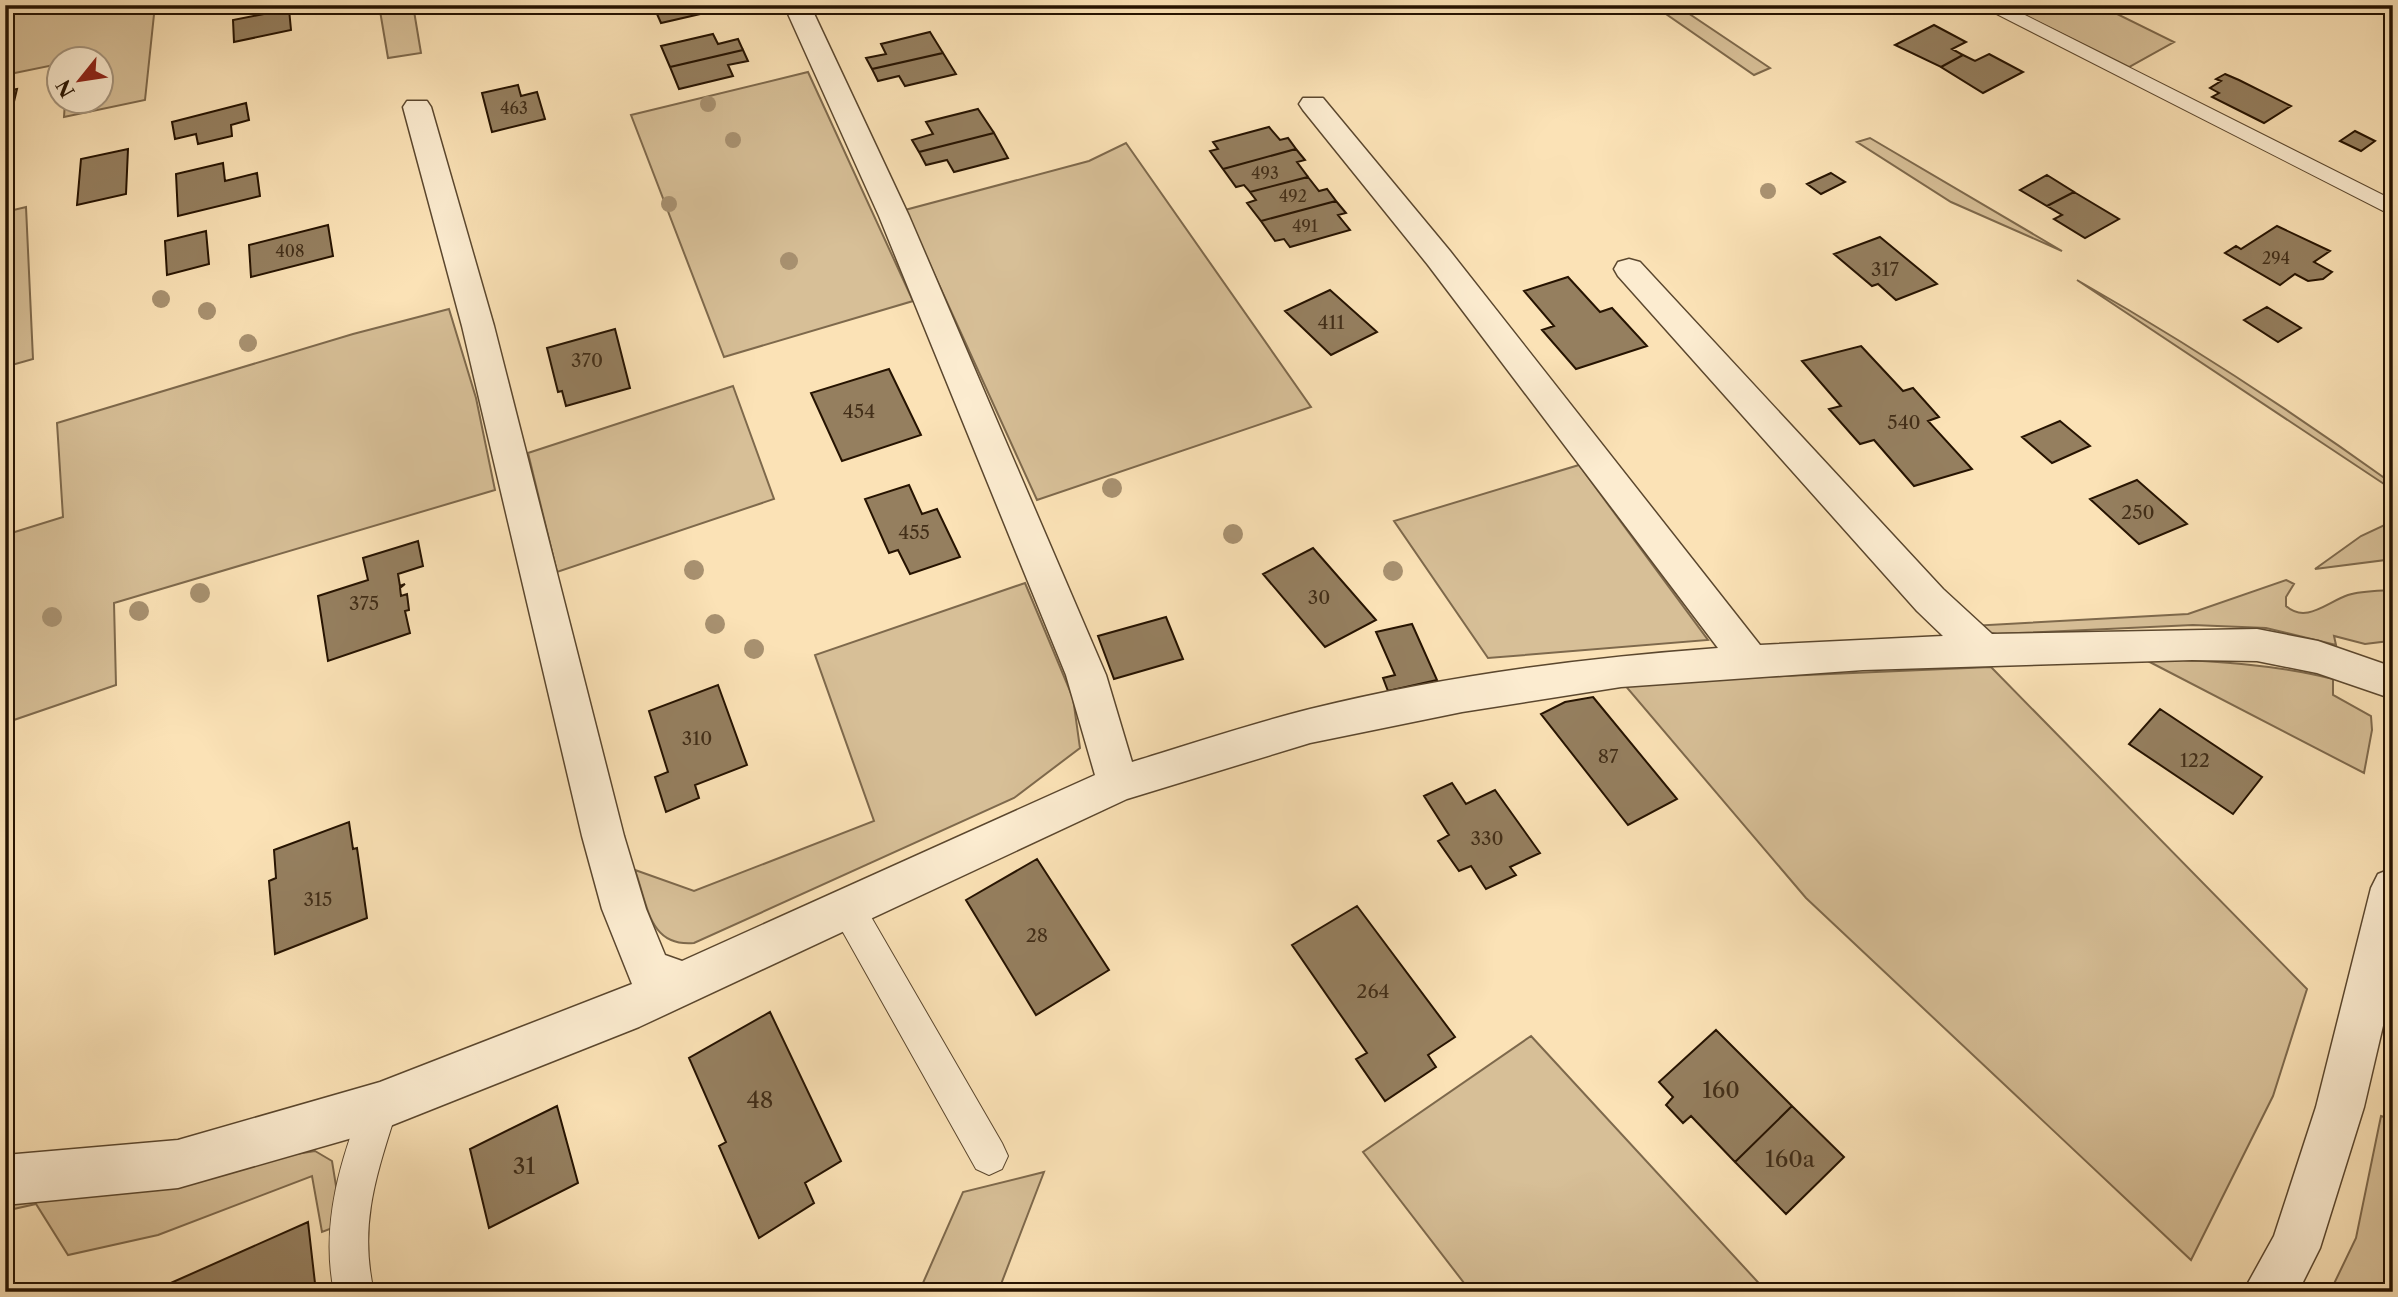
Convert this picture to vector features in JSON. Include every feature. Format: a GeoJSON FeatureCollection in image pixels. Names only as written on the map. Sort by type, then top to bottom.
{"type":"FeatureCollection","features":[{"type":"Feature","properties":{"kind":"street"},"geometry":{"type":"LineString","coordinates":[[797,5],[894,216],[1086,675],[1118,784]]}},
{"type":"Feature","properties":{"kind":"street"},"geometry":{"type":"LineString","coordinates":[[1312,104],[1439,258],[1749,661]]}},
{"type":"Feature","properties":{"kind":"street"},"geometry":{"type":"LineString","coordinates":[[417,107],[478,326],[603,836],[624,909],[649,970],[682,984]]}},
{"type":"Feature","properties":{"kind":"street"},"geometry":{"type":"LineString","coordinates":[[1629,270],[1930,600],[1983,650]]}},
{"type":"Feature","properties":{"kind":"street"},"geometry":{"type":"LineString","coordinates":[[5,1180],[178,1164],[380,1106],[623,1011],[1118,784],[1310,726],[1462,695],[1622,671],[1749,661],[1983,650],[2257,645],[2318,657],[2393,683]]}},
{"type":"Feature","properties":{"kind":"street"},"geometry":{"type":"LineString","coordinates":[[2269,1292],[2295,1248],[2340,1107],[2393,888]]}},
{"type":"Feature","properties":{"kind":"lane"},"geometry":{"type":"LineString","coordinates":[[1989,5],[2393,209]]}},
{"type":"Feature","properties":{"kind":"lane"},"geometry":{"type":"LineString","coordinates":[[847,907],[989,1156]]}},
{"type":"Feature","properties":{"kind":"lane"},"geometry":{"type":"LineString","coordinates":[[354,1292],[349,1269],[351,1196],[380,1106]]}},
{"type":"Feature","properties":{"kind":"shaded area"},"geometry":{"type":"Polygon","coordinates":[[[39,5],[155,5],[145,100],[116,106],[116,46],[46,46],[46,67],[5,75],[5,10],[39,5]]]}},
{"type":"Feature","properties":{"kind":"shaded area"},"geometry":{"type":"Polygon","coordinates":[[[379,5],[413,5],[421,53],[388,58],[379,5]]]}},
{"type":"Feature","properties":{"kind":"shaded area"},"geometry":{"type":"Polygon","coordinates":[[[1653,5],[1676,5],[1770,68],[1754,75],[1653,5]]]}},
{"type":"Feature","properties":{"kind":"shaded area"},"geometry":{"type":"Polygon","coordinates":[[[2004,5],[2099,5],[2174,42],[2129,67],[2004,5]]]}},
{"type":"Feature","properties":{"kind":"shaded area"},"geometry":{"type":"Polygon","coordinates":[[[808,72],[913,301],[724,357],[631,115],[808,72]]]}},
{"type":"Feature","properties":{"kind":"shaded area"},"geometry":{"type":"Polygon","coordinates":[[[1870,138],[2062,251],[1951,202],[1857,142],[1870,138]]]}},
{"type":"Feature","properties":{"kind":"shaded area"},"geometry":{"type":"Polygon","coordinates":[[[1126,143],[1311,407],[1037,500],[905,210],[1089,161],[1126,143]]]}},
{"type":"Feature","properties":{"kind":"shaded area"},"geometry":{"type":"Polygon","coordinates":[[[26,207],[33,359],[5,367],[5,212],[26,207]]]}},
{"type":"Feature","properties":{"kind":"shaded area"},"geometry":{"type":"Polygon","coordinates":[[[2077,280],[2198,352],[2276,403],[2393,484],[2393,490],[2077,280]]]}},
{"type":"Feature","properties":{"kind":"shaded area"},"geometry":{"type":"Polygon","coordinates":[[[449,309],[476,398],[495,490],[114,603],[116,685],[5,723],[5,535],[63,517],[57,423],[353,334],[449,309]]]}},
{"type":"Feature","properties":{"kind":"shaded area"},"geometry":{"type":"Polygon","coordinates":[[[733,386],[774,499],[557,572],[528,453],[733,386]]]}},
{"type":"Feature","properties":{"kind":"shaded area"},"geometry":{"type":"Polygon","coordinates":[[[1579,465],[1708,640],[1488,658],[1394,521],[1579,465]]]}},
{"type":"Feature","properties":{"kind":"shaded area"},"geometry":{"type":"Polygon","coordinates":[[[2393,521],[2393,559],[2315,569],[2361,536],[2393,521]]]}},
{"type":"Feature","properties":{"kind":"shaded area"},"geometry":{"type":"Polygon","coordinates":[[[2286,580],[2294,584],[2286,597],[2286,606],[2301,613],[2317,610],[2353,594],[2393,590],[2389,641],[2365,644],[2334,636],[2336,645],[2266,628],[2193,625],[1997,634],[1979,631],[1970,626],[2188,614],[2286,580]]]}},
{"type":"Feature","properties":{"kind":"shaded area"},"geometry":{"type":"Polygon","coordinates":[[[1025,583],[1073,698],[1080,748],[1014,798],[694,943],[679,942],[659,931],[652,922],[635,870],[694,891],[874,821],[815,655],[1025,583]]]}},
{"type":"Feature","properties":{"kind":"shaded area"},"geometry":{"type":"Polygon","coordinates":[[[2142,658],[2262,666],[2333,679],[2333,695],[2371,716],[2372,730],[2364,773],[2142,658]]]}},
{"type":"Feature","properties":{"kind":"shaded area"},"geometry":{"type":"Polygon","coordinates":[[[1991,667],[2307,989],[2273,1096],[2191,1260],[1806,898],[1623,683],[1991,667]]]}},
{"type":"Feature","properties":{"kind":"shaded area"},"geometry":{"type":"Polygon","coordinates":[[[1531,1036],[1767,1292],[1471,1292],[1363,1152],[1531,1036]]]}},
{"type":"Feature","properties":{"kind":"shaded area"},"geometry":{"type":"Polygon","coordinates":[[[2381,1116],[2393,1120],[2393,1292],[2330,1292],[2356,1238],[2381,1116]]]}},
{"type":"Feature","properties":{"kind":"shaded area"},"geometry":{"type":"Polygon","coordinates":[[[315,1151],[332,1161],[337,1192],[335,1227],[322,1232],[312,1176],[158,1235],[68,1255],[36,1204],[5,1211],[5,1201],[315,1151]]]}},
{"type":"Feature","properties":{"kind":"shaded area"},"geometry":{"type":"Polygon","coordinates":[[[1044,1172],[998,1292],[919,1292],[963,1192],[1044,1172]]]}},
{"type":"Feature","properties":{"kind":"building"},"geometry":{"type":"Polygon","coordinates":[[[653,5],[706,5],[709,12],[661,23],[653,5]]]}},
{"type":"Feature","properties":{"kind":"building"},"geometry":{"type":"Polygon","coordinates":[[[289,9],[291,30],[234,42],[233,20],[289,9]]]}},
{"type":"Feature","properties":{"kind":"building"},"geometry":{"type":"Polygon","coordinates":[[[1934,25],[1966,42],[1952,49],[1963,55],[1941,67],[1895,45],[1934,25]]]}},
{"type":"Feature","properties":{"kind":"building"},"geometry":{"type":"Polygon","coordinates":[[[930,32],[943,53],[872,69],[866,58],[886,54],[881,44],[930,32]]]}},
{"type":"Feature","properties":{"kind":"building"},"geometry":{"type":"Polygon","coordinates":[[[713,34],[718,44],[738,39],[743,50],[670,67],[661,46],[713,34]]]}},
{"type":"Feature","properties":{"kind":"building"},"geometry":{"type":"Polygon","coordinates":[[[743,50],[748,61],[728,65],[733,76],[679,89],[670,67],[743,50]]]}},
{"type":"Feature","properties":{"kind":"building"},"geometry":{"type":"Polygon","coordinates":[[[943,53],[956,74],[905,86],[899,76],[878,81],[872,69],[943,53]]]}},
{"type":"Feature","properties":{"kind":"building"},"geometry":{"type":"Polygon","coordinates":[[[1989,54],[2023,72],[1983,93],[1941,67],[1963,55],[1975,61],[1989,54]]]}},
{"type":"Feature","properties":{"kind":"building"},"geometry":{"type":"Polygon","coordinates":[[[2225,74],[2291,106],[2264,123],[2212,97],[2219,93],[2210,88],[2221,81],[2216,79],[2225,74]]]}},
{"type":"Feature","properties":{"kind":"building"},"geometry":{"type":"Polygon","coordinates":[[[518,85],[521,96],[537,92],[545,119],[492,132],[482,93],[518,85]]]}},
{"type":"Feature","properties":{"kind":"building"},"geometry":{"type":"Polygon","coordinates":[[[17,89],[6,135],[5,136],[5,91],[17,89]]]}},
{"type":"Feature","properties":{"kind":"building"},"geometry":{"type":"Polygon","coordinates":[[[246,103],[249,120],[231,125],[232,136],[198,144],[196,134],[175,139],[172,122],[246,103]]]}},
{"type":"Feature","properties":{"kind":"building"},"geometry":{"type":"Polygon","coordinates":[[[978,109],[994,133],[919,152],[912,140],[933,134],[926,122],[978,109]]]}},
{"type":"Feature","properties":{"kind":"building"},"geometry":{"type":"Polygon","coordinates":[[[1269,127],[1280,140],[1288,138],[1296,149],[1223,169],[1210,151],[1218,149],[1213,142],[1269,127]]]}},
{"type":"Feature","properties":{"kind":"building"},"geometry":{"type":"Polygon","coordinates":[[[2355,131],[2375,141],[2361,151],[2340,141],[2355,131]]]}},
{"type":"Feature","properties":{"kind":"building"},"geometry":{"type":"Polygon","coordinates":[[[994,133],[1008,158],[954,172],[947,160],[926,165],[919,152],[994,133]]]}},
{"type":"Feature","properties":{"kind":"building"},"geometry":{"type":"Polygon","coordinates":[[[128,149],[126,194],[77,205],[81,159],[128,149]]]}},
{"type":"Feature","properties":{"kind":"building"},"geometry":{"type":"Polygon","coordinates":[[[1296,149],[1305,160],[1297,162],[1308,177],[1250,192],[1244,185],[1236,187],[1223,169],[1296,149]]]}},
{"type":"Feature","properties":{"kind":"building"},"geometry":{"type":"Polygon","coordinates":[[[223,163],[225,181],[257,173],[260,196],[178,216],[176,174],[223,163]]]}},
{"type":"Feature","properties":{"kind":"building"},"geometry":{"type":"Polygon","coordinates":[[[1831,173],[1845,182],[1821,194],[1807,184],[1831,173]]]}},
{"type":"Feature","properties":{"kind":"building"},"geometry":{"type":"Polygon","coordinates":[[[2047,175],[2074,192],[2047,206],[2020,190],[2047,175]]]}},
{"type":"Feature","properties":{"kind":"building"},"geometry":{"type":"Polygon","coordinates":[[[1308,177],[1319,191],[1327,189],[1336,201],[1261,221],[1247,203],[1256,200],[1250,192],[1308,177]]]}},
{"type":"Feature","properties":{"kind":"building"},"geometry":{"type":"Polygon","coordinates":[[[2074,192],[2119,219],[2085,238],[2054,219],[2062,215],[2047,206],[2074,192]]]}},
{"type":"Feature","properties":{"kind":"building"},"geometry":{"type":"Polygon","coordinates":[[[1336,201],[1346,213],[1338,215],[1350,230],[1290,247],[1284,239],[1275,241],[1261,221],[1336,201]]]}},
{"type":"Feature","properties":{"kind":"building"},"geometry":{"type":"Polygon","coordinates":[[[328,225],[333,256],[251,277],[249,245],[328,225]]]}},
{"type":"Feature","properties":{"kind":"building"},"geometry":{"type":"Polygon","coordinates":[[[2277,226],[2330,251],[2314,262],[2332,272],[2323,279],[2308,281],[2295,274],[2280,285],[2225,253],[2236,246],[2241,249],[2277,226]]]}},
{"type":"Feature","properties":{"kind":"building"},"geometry":{"type":"Polygon","coordinates":[[[206,231],[209,264],[167,275],[165,241],[206,231]]]}},
{"type":"Feature","properties":{"kind":"building"},"geometry":{"type":"Polygon","coordinates":[[[1880,237],[1937,284],[1896,300],[1878,284],[1872,286],[1834,254],[1880,237]]]}},
{"type":"Feature","properties":{"kind":"building"},"geometry":{"type":"Polygon","coordinates":[[[1568,277],[1600,312],[1612,308],[1647,346],[1576,369],[1542,330],[1554,326],[1524,291],[1568,277]]]}},
{"type":"Feature","properties":{"kind":"building"},"geometry":{"type":"Polygon","coordinates":[[[1330,290],[1377,332],[1331,355],[1285,311],[1330,290]]]}},
{"type":"Feature","properties":{"kind":"building"},"geometry":{"type":"Polygon","coordinates":[[[2267,307],[2301,328],[2278,342],[2244,320],[2267,307]]]}},
{"type":"Feature","properties":{"kind":"building"},"geometry":{"type":"Polygon","coordinates":[[[615,329],[630,388],[566,406],[562,391],[558,392],[547,348],[615,329]]]}},
{"type":"Feature","properties":{"kind":"building"},"geometry":{"type":"Polygon","coordinates":[[[1861,346],[1903,391],[1913,388],[1939,417],[1928,421],[1972,469],[1914,486],[1874,440],[1860,444],[1829,409],[1841,406],[1802,361],[1861,346]]]}},
{"type":"Feature","properties":{"kind":"building"},"geometry":{"type":"Polygon","coordinates":[[[889,369],[921,435],[842,461],[811,393],[889,369]]]}},
{"type":"Feature","properties":{"kind":"building"},"geometry":{"type":"Polygon","coordinates":[[[2060,421],[2090,446],[2052,463],[2022,437],[2060,421]]]}},
{"type":"Feature","properties":{"kind":"building"},"geometry":{"type":"Polygon","coordinates":[[[2137,480],[2187,524],[2139,544],[2090,499],[2137,480]]]}},
{"type":"Feature","properties":{"kind":"building"},"geometry":{"type":"Polygon","coordinates":[[[909,485],[922,514],[937,509],[960,557],[910,574],[898,550],[889,553],[865,499],[909,485]]]}},
{"type":"Feature","properties":{"kind":"building"},"geometry":{"type":"Polygon","coordinates":[[[418,541],[423,566],[398,574],[400,586],[405,584],[400,588],[401,596],[407,594],[409,610],[405,611],[410,633],[328,661],[318,596],[368,580],[363,558],[418,541]]]}},
{"type":"Feature","properties":{"kind":"building"},"geometry":{"type":"Polygon","coordinates":[[[1313,548],[1376,620],[1325,647],[1263,574],[1313,548]]]}},
{"type":"Feature","properties":{"kind":"building"},"geometry":{"type":"Polygon","coordinates":[[[1166,617],[1183,659],[1114,679],[1098,636],[1166,617]]]}},
{"type":"Feature","properties":{"kind":"building"},"geometry":{"type":"Polygon","coordinates":[[[1412,624],[1437,680],[1388,691],[1383,678],[1395,675],[1376,632],[1412,624]]]}},
{"type":"Feature","properties":{"kind":"building"},"geometry":{"type":"Polygon","coordinates":[[[718,685],[747,765],[695,785],[699,798],[666,812],[655,777],[668,772],[649,711],[718,685]]]}},
{"type":"Feature","properties":{"kind":"building"},"geometry":{"type":"Polygon","coordinates":[[[1593,697],[1677,799],[1628,825],[1541,714],[1565,702],[1593,697]]]}},
{"type":"Feature","properties":{"kind":"building"},"geometry":{"type":"Polygon","coordinates":[[[2160,709],[2262,777],[2233,814],[2129,744],[2160,709]]]}},
{"type":"Feature","properties":{"kind":"building"},"geometry":{"type":"Polygon","coordinates":[[[1452,783],[1466,804],[1495,790],[1540,853],[1510,867],[1516,875],[1486,889],[1471,866],[1459,871],[1438,841],[1449,835],[1424,796],[1452,783]]]}},
{"type":"Feature","properties":{"kind":"building"},"geometry":{"type":"Polygon","coordinates":[[[349,822],[353,849],[357,848],[367,918],[275,954],[269,881],[276,878],[274,850],[349,822]]]}},
{"type":"Feature","properties":{"kind":"building"},"geometry":{"type":"Polygon","coordinates":[[[1037,859],[1109,970],[1036,1015],[966,900],[1037,859]]]}},
{"type":"Feature","properties":{"kind":"building"},"geometry":{"type":"Polygon","coordinates":[[[1357,906],[1455,1037],[1428,1055],[1436,1067],[1385,1101],[1356,1059],[1367,1053],[1292,945],[1357,906]]]}},
{"type":"Feature","properties":{"kind":"building"},"geometry":{"type":"Polygon","coordinates":[[[770,1012],[841,1161],[805,1183],[814,1203],[759,1238],[719,1146],[726,1142],[689,1058],[770,1012]]]}},
{"type":"Feature","properties":{"kind":"building"},"geometry":{"type":"Polygon","coordinates":[[[1716,1030],[1792,1106],[1735,1162],[1691,1116],[1683,1123],[1666,1105],[1673,1097],[1659,1082],[1716,1030]]]}},
{"type":"Feature","properties":{"kind":"building"},"geometry":{"type":"Polygon","coordinates":[[[557,1106],[578,1183],[489,1228],[470,1149],[557,1106]]]}},
{"type":"Feature","properties":{"kind":"building"},"geometry":{"type":"Polygon","coordinates":[[[1792,1106],[1844,1157],[1786,1214],[1735,1162],[1792,1106]]]}},
{"type":"Feature","properties":{"kind":"building"},"geometry":{"type":"Polygon","coordinates":[[[308,1222],[316,1292],[155,1292],[155,1290],[308,1222]]]}}]}
